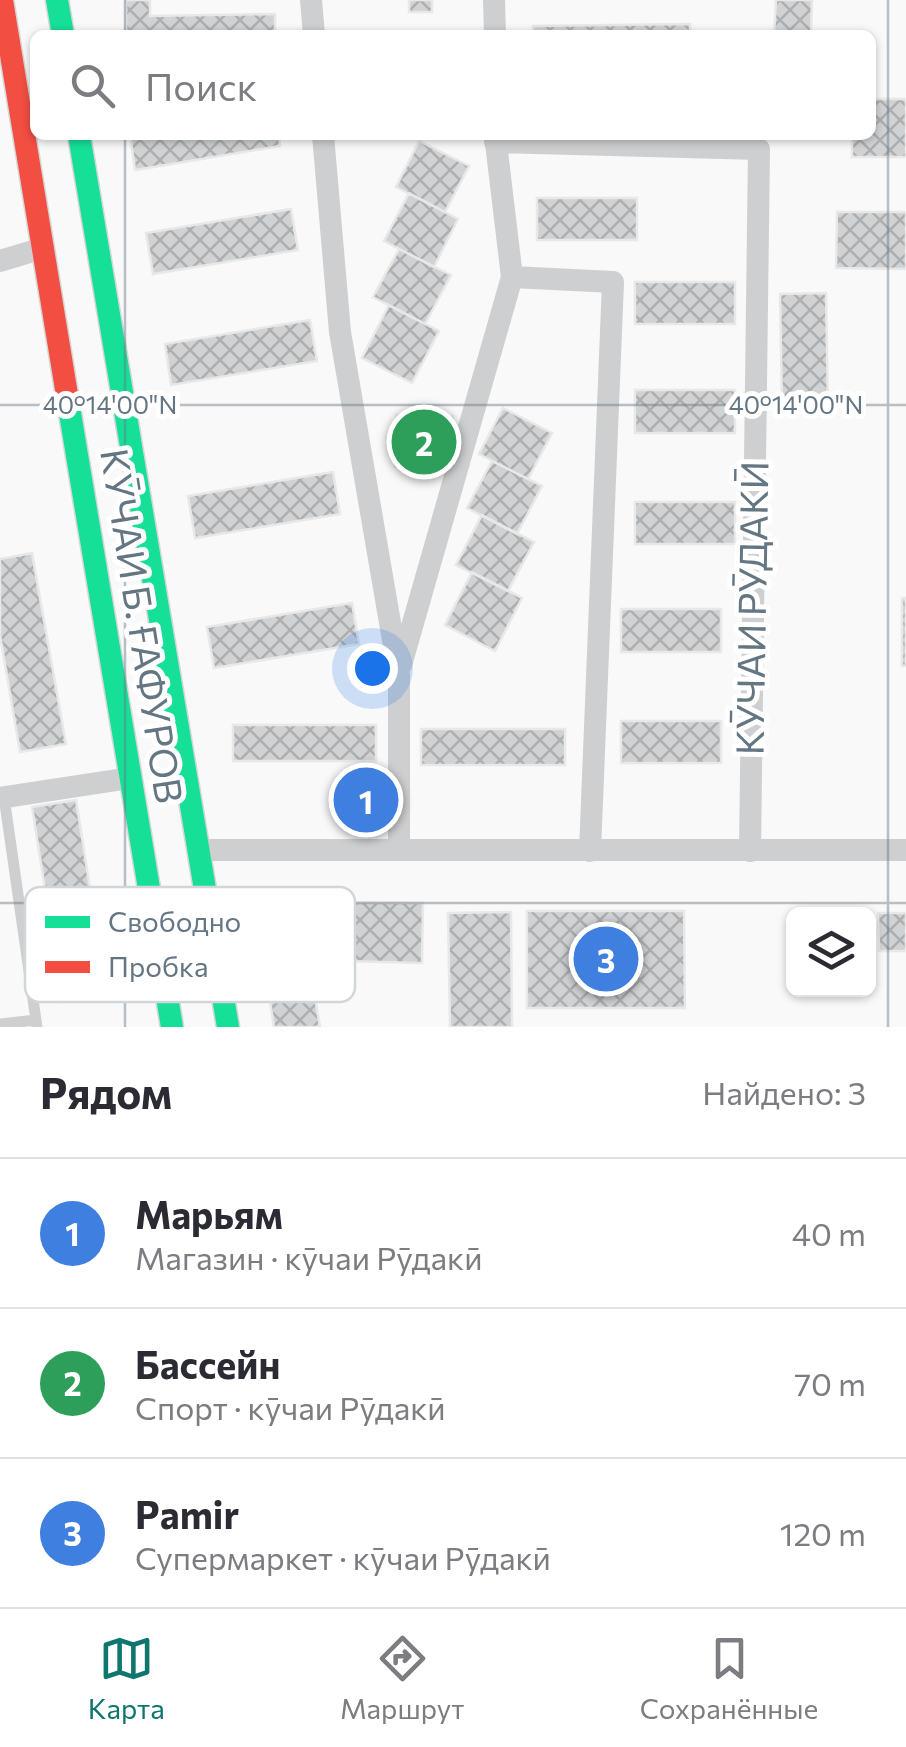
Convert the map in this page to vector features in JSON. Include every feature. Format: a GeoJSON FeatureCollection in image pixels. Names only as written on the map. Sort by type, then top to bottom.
{"type":"FeatureCollection","features":[{"type":"Feature","properties":{"kind":"main road","name":"КӮЧАИ Б. ҒАФУРОВ"},"geometry":{"type":"LineString","coordinates":[[2,0],[43,248],[85,333],[204,887]]}},
{"type":"Feature","properties":{"kind":"main road"},"geometry":{"type":"LineString","coordinates":[[57,0],[62,30]]}},
{"type":"Feature","properties":{"kind":"main road","name":"КӮЧАИ Б. ҒАФУРОВ"},"geometry":{"type":"LineString","coordinates":[[80,140],[85,333],[130,778],[148,887]]}},
{"type":"Feature","properties":{"kind":"main road","name":"КӮЧАИ Б. ҒАФУРОВ"},"geometry":{"type":"LineString","coordinates":[[168,1002],[172,1027]]}},
{"type":"Feature","properties":{"kind":"main road","name":"КӮЧАИ Б. ҒАФУРОВ"},"geometry":{"type":"LineString","coordinates":[[224,1002],[228,1027]]}},
{"type":"Feature","properties":{"kind":"street"},"geometry":{"type":"LineString","coordinates":[[311,0],[314,30]]}},
{"type":"Feature","properties":{"kind":"street"},"geometry":{"type":"LineString","coordinates":[[494,0],[494,30]]}},
{"type":"Feature","properties":{"kind":"street","name":"КӮЧАИ РӮДАКӢ"},"geometry":{"type":"LineString","coordinates":[[323,140],[340,332],[399,674],[399,850]]}},
{"type":"Feature","properties":{"kind":"street","name":"КӮЧАИ РӮДАКӢ"},"geometry":{"type":"LineString","coordinates":[[399,674],[512,276],[496,140]]}},
{"type":"Feature","properties":{"kind":"street","name":"КӮЧАИ РӮДАКӢ"},"geometry":{"type":"LineString","coordinates":[[544,140],[759,149],[750,851]]}},
{"type":"Feature","properties":{"kind":"street"},"geometry":{"type":"LineString","coordinates":[[0,261],[43,248]]}},
{"type":"Feature","properties":{"kind":"street"},"geometry":{"type":"LineString","coordinates":[[512,276],[613,282],[590,851]]}},
{"type":"Feature","properties":{"kind":"street"},"geometry":{"type":"LineString","coordinates":[[2,798],[130,778]]}},
{"type":"Feature","properties":{"kind":"street"},"geometry":{"type":"LineString","coordinates":[[198,850],[906,850]]}},
{"type":"Feature","properties":{"kind":"lane"},"geometry":{"type":"LineString","coordinates":[[2,798],[25,950]]}},
{"type":"Feature","properties":{"kind":"lane"},"geometry":{"type":"LineString","coordinates":[[0,1024],[36,1023]]}},
{"type":"Feature","properties":{"kind":"shaded area"},"geometry":{"type":"Polygon","coordinates":[[[395,414],[454,415],[452,471],[394,468],[395,414]]]}},
{"type":"Feature","properties":{"kind":"building"},"geometry":{"type":"Polygon","coordinates":[[[126,0],[150,0],[150,16],[275,14],[275,30],[126,30],[126,0]]]}},
{"type":"Feature","properties":{"kind":"building"},"geometry":{"type":"Polygon","coordinates":[[[409,0],[432,0],[432,12],[409,12],[409,0]]]}},
{"type":"Feature","properties":{"kind":"building"},"geometry":{"type":"Polygon","coordinates":[[[776,0],[812,0],[811,30],[774,30],[776,0]]]}},
{"type":"Feature","properties":{"kind":"building"},"geometry":{"type":"Polygon","coordinates":[[[690,24],[690,30],[533,30],[533,26],[690,24]]]}},
{"type":"Feature","properties":{"kind":"building"},"geometry":{"type":"Polygon","coordinates":[[[876,99],[906,99],[906,157],[852,157],[852,140],[876,140],[876,99]]]}},
{"type":"Feature","properties":{"kind":"building"},"geometry":{"type":"Polygon","coordinates":[[[131,140],[279,140],[280,146],[135,170],[131,140]]]}},
{"type":"Feature","properties":{"kind":"building"},"geometry":{"type":"Polygon","coordinates":[[[419,141],[469,166],[445,212],[396,187],[419,141]]]}},
{"type":"Feature","properties":{"kind":"building"},"geometry":{"type":"Polygon","coordinates":[[[409,193],[458,219],[434,267],[384,241],[409,193]]]}},
{"type":"Feature","properties":{"kind":"building"},"geometry":{"type":"Polygon","coordinates":[[[537,198],[637,198],[637,240],[537,240],[537,198]]]}},
{"type":"Feature","properties":{"kind":"building"},"geometry":{"type":"Polygon","coordinates":[[[291,209],[298,250],[153,274],[146,233],[291,209]]]}},
{"type":"Feature","properties":{"kind":"building"},"geometry":{"type":"Polygon","coordinates":[[[837,212],[906,212],[906,269],[836,268],[837,212]]]}},
{"type":"Feature","properties":{"kind":"building"},"geometry":{"type":"Polygon","coordinates":[[[399,249],[451,275],[425,324],[373,297],[399,249]]]}},
{"type":"Feature","properties":{"kind":"building"},"geometry":{"type":"Polygon","coordinates":[[[635,282],[735,282],[735,324],[635,324],[635,282]]]}},
{"type":"Feature","properties":{"kind":"building"},"geometry":{"type":"Polygon","coordinates":[[[826,293],[828,405],[782,405],[780,294],[826,293]]]}},
{"type":"Feature","properties":{"kind":"building"},"geometry":{"type":"Polygon","coordinates":[[[389,305],[439,331],[412,383],[362,358],[389,305]]]}},
{"type":"Feature","properties":{"kind":"building"},"geometry":{"type":"Polygon","coordinates":[[[310,320],[317,361],[171,385],[165,344],[310,320]]]}},
{"type":"Feature","properties":{"kind":"building"},"geometry":{"type":"Polygon","coordinates":[[[635,390],[735,390],[735,433],[635,433],[635,390]]]}},
{"type":"Feature","properties":{"kind":"building"},"geometry":{"type":"Polygon","coordinates":[[[503,408],[552,433],[528,479],[479,454],[503,408]]]}},
{"type":"Feature","properties":{"kind":"building"},"geometry":{"type":"Polygon","coordinates":[[[492,461],[542,486],[517,534],[467,508],[492,461]]]}},
{"type":"Feature","properties":{"kind":"building"},"geometry":{"type":"Polygon","coordinates":[[[333,472],[340,514],[195,538],[188,496],[333,472]]]}},
{"type":"Feature","properties":{"kind":"building"},"geometry":{"type":"Polygon","coordinates":[[[635,502],[735,502],[735,544],[635,544],[635,502]]]}},
{"type":"Feature","properties":{"kind":"building"},"geometry":{"type":"Polygon","coordinates":[[[482,515],[534,542],[508,591],[456,565],[482,515]]]}},
{"type":"Feature","properties":{"kind":"building"},"geometry":{"type":"Polygon","coordinates":[[[32,553],[66,744],[20,752],[0,635],[0,559],[32,553]]]}},
{"type":"Feature","properties":{"kind":"building"},"geometry":{"type":"Polygon","coordinates":[[[472,572],[522,598],[495,651],[445,625],[472,572]]]}},
{"type":"Feature","properties":{"kind":"building"},"geometry":{"type":"Polygon","coordinates":[[[902,598],[906,598],[906,666],[902,666],[902,598]]]}},
{"type":"Feature","properties":{"kind":"building"},"geometry":{"type":"Polygon","coordinates":[[[352,603],[359,644],[214,668],[207,627],[352,603]]]}},
{"type":"Feature","properties":{"kind":"building"},"geometry":{"type":"Polygon","coordinates":[[[621,609],[721,609],[721,652],[621,652],[621,609]]]}},
{"type":"Feature","properties":{"kind":"building"},"geometry":{"type":"Polygon","coordinates":[[[621,721],[721,721],[721,763],[621,763],[621,721]]]}},
{"type":"Feature","properties":{"kind":"building"},"geometry":{"type":"Polygon","coordinates":[[[233,725],[376,725],[376,761],[233,761],[233,725]]]}},
{"type":"Feature","properties":{"kind":"building"},"geometry":{"type":"Polygon","coordinates":[[[421,729],[565,729],[565,765],[421,765],[421,729]]]}},
{"type":"Feature","properties":{"kind":"building"},"geometry":{"type":"Polygon","coordinates":[[[76,800],[90,887],[45,887],[32,807],[76,800]]]}},
{"type":"Feature","properties":{"kind":"building"},"geometry":{"type":"Polygon","coordinates":[[[355,902],[423,903],[422,963],[355,961],[355,902]]]}},
{"type":"Feature","properties":{"kind":"building"},"geometry":{"type":"Polygon","coordinates":[[[527,911],[684,911],[685,1008],[527,1008],[527,911]]]}},
{"type":"Feature","properties":{"kind":"building"},"geometry":{"type":"Polygon","coordinates":[[[511,912],[512,1027],[450,1027],[448,913],[511,912]]]}},
{"type":"Feature","properties":{"kind":"building"},"geometry":{"type":"Polygon","coordinates":[[[878,913],[906,913],[906,951],[879,951],[878,913]]]}},
{"type":"Feature","properties":{"kind":"building"},"geometry":{"type":"Polygon","coordinates":[[[270,1002],[316,1002],[320,1027],[274,1027],[270,1002]]]}},
{"type":"Feature","properties":{"kind":"traffic: fast"},"geometry":{"type":"LineString","coordinates":[[57,0],[62,30]]}},
{"type":"Feature","properties":{"kind":"traffic: fast"},"geometry":{"type":"LineString","coordinates":[[80,140],[205,887]]}},
{"type":"Feature","properties":{"kind":"traffic: fast"},"geometry":{"type":"LineString","coordinates":[[67,395],[149,887]]}},
{"type":"Feature","properties":{"kind":"traffic: fast"},"geometry":{"type":"LineString","coordinates":[[168,1002],[172,1027]]}},
{"type":"Feature","properties":{"kind":"traffic: fast"},"geometry":{"type":"LineString","coordinates":[[224,1002],[228,1027]]}},
{"type":"Feature","properties":{"kind":"traffic: jam"},"geometry":{"type":"LineString","coordinates":[[2,0],[67,395]]}},
{"type":"Feature","properties":{"kind":"place","name":"Бассейн"},"geometry":{"type":"Point","coordinates":[424,442]}},
{"type":"Feature","properties":{"kind":"place","name":"Марьям"},"geometry":{"type":"Point","coordinates":[366,800]}},
{"type":"Feature","properties":{"kind":"place","name":"Pamir"},"geometry":{"type":"Point","coordinates":[606,959]}}]}
